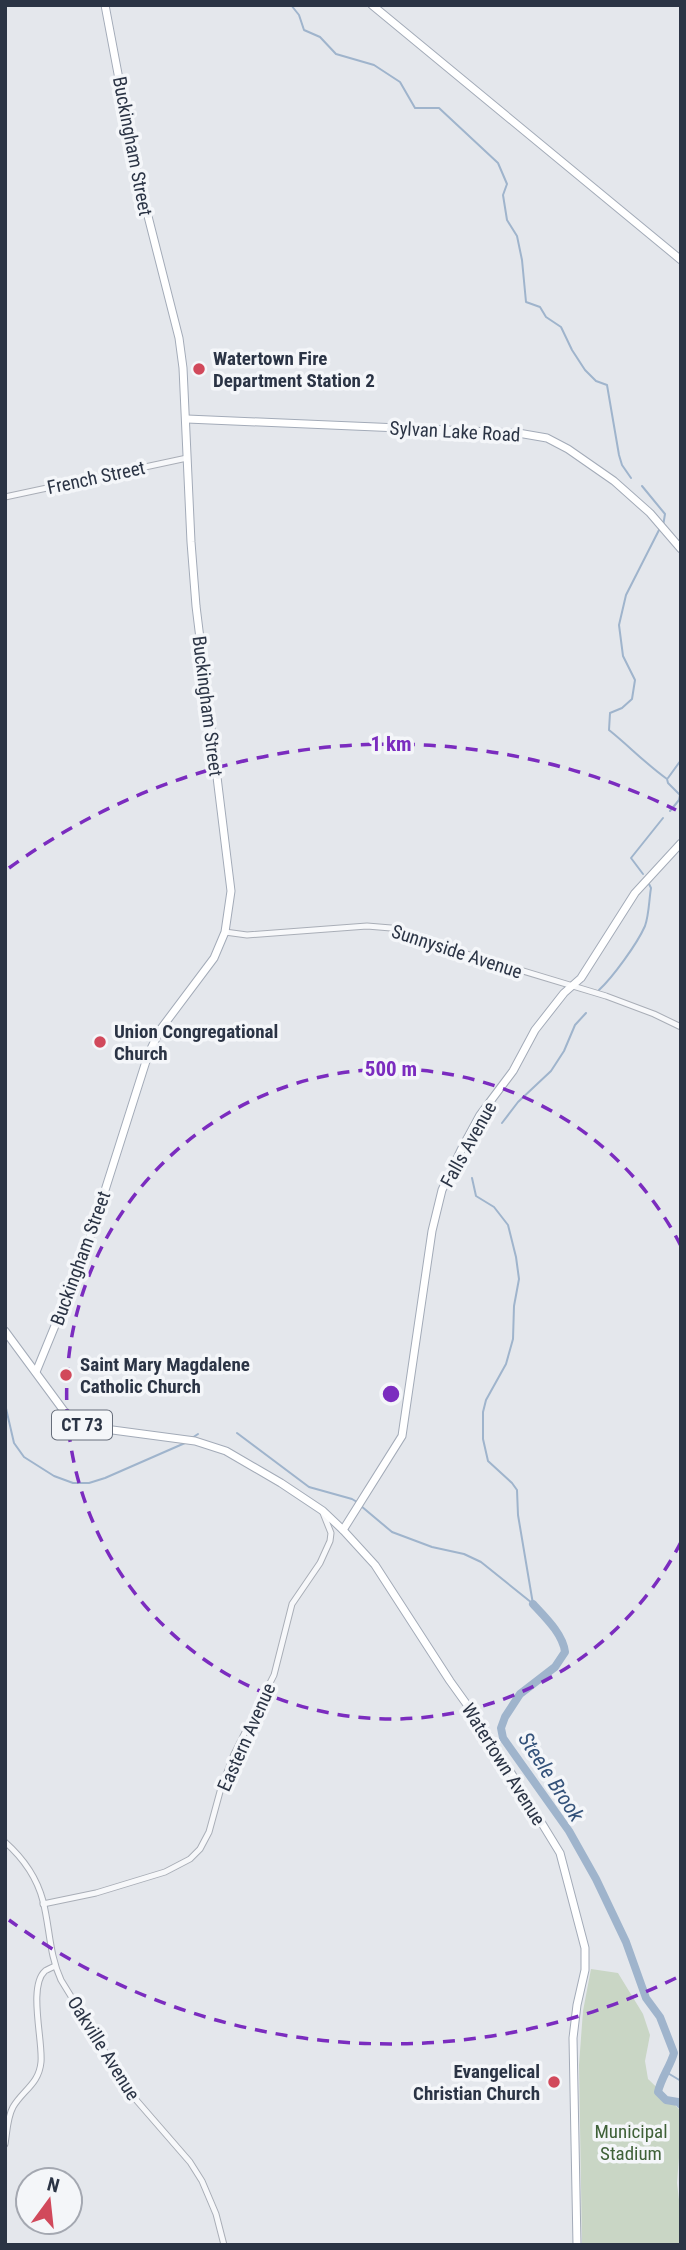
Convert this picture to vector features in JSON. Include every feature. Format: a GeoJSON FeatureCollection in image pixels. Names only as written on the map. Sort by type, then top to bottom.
{"type":"FeatureCollection","features":[{"type":"Feature","properties":{"kind":"main road","name":"Buckingham Street"},"geometry":{"type":"LineString","coordinates":[[36,1372],[85,1252],[148,1055],[160,1030],[214,958],[225,932],[231,891],[196,606],[187,419],[179,338],[136,169],[106,5]]}},
{"type":"Feature","properties":{"kind":"main road"},"geometry":{"type":"LineString","coordinates":[[372,5],[681,260]]}},
{"type":"Feature","properties":{"kind":"main road","name":"Sylvan Lake Road"},"geometry":{"type":"LineString","coordinates":[[187,419],[518,433],[547,438],[568,449],[629,493],[681,549]]}},
{"type":"Feature","properties":{"kind":"main road","name":"Falls Avenue"},"geometry":{"type":"LineString","coordinates":[[343,1530],[402,1436],[432,1231],[442,1190],[480,1115],[513,1071],[534,1030],[581,978],[635,893],[681,843]]}},
{"type":"Feature","properties":{"kind":"main road","name":"CT 73"},"geometry":{"type":"LineString","coordinates":[[5,1331],[36,1372]]}},
{"type":"Feature","properties":{"kind":"main road","name":"Watertown Avenue"},"geometry":{"type":"LineString","coordinates":[[36,1372],[64,1411],[79,1423],[195,1441],[219,1448],[281,1483],[323,1511],[375,1566],[483,1727],[560,1853],[585,1948],[573,2038],[576,2245]]}},
{"type":"Feature","properties":{"kind":"street","name":"French Street"},"geometry":{"type":"LineString","coordinates":[[5,497],[187,458]]}},
{"type":"Feature","properties":{"kind":"street","name":"Sunnyside Avenue"},"geometry":{"type":"LineString","coordinates":[[225,932],[247,934],[367,926],[391,928],[440,946],[630,1004],[681,1027]]}},
{"type":"Feature","properties":{"kind":"street","name":"Eastern Avenue"},"geometry":{"type":"LineString","coordinates":[[43,1904],[96,1893],[165,1872],[179,1867],[200,1849],[209,1832],[231,1761],[274,1675],[292,1604],[320,1563],[330,1541],[331,1533],[323,1511]]}},
{"type":"Feature","properties":{"kind":"street","name":"Oakville Avenue"},"geometry":{"type":"LineString","coordinates":[[5,1842],[28,1868],[43,1904],[54,1966],[131,2094],[190,2162],[202,2181],[216,2214],[224,2245]]}},
{"type":"Feature","properties":{"kind":"street"},"geometry":{"type":"LineString","coordinates":[[5,2144],[11,2109],[32,2087],[39,2073],[39,1980],[43,1972],[54,1966]]}},
{"type":"Feature","properties":{"kind":"green space","name":"Municipal Stadium"},"geometry":{"type":"Polygon","coordinates":[[[591,1969],[618,1973],[643,2014],[650,2035],[645,2061],[648,2079],[679,2109],[677,2183],[681,2245],[582,2245],[579,2065],[583,2011],[591,1969]]]}},
{"type":"Feature","properties":{"kind":"waterway"},"geometry":{"type":"LineString","coordinates":[[291,5],[299,15],[304,30],[320,37],[336,54],[374,65],[400,82],[415,108],[439,108],[498,163],[507,184],[503,195],[507,220],[517,236],[526,302],[540,307],[546,317],[561,327],[585,370],[596,381],[607,385],[619,455],[631,478]]}},
{"type":"Feature","properties":{"kind":"waterway"},"geometry":{"type":"LineString","coordinates":[[642,486],[665,514],[663,526]]}},
{"type":"Feature","properties":{"kind":"waterway"},"geometry":{"type":"LineString","coordinates":[[659,530],[626,595],[619,625],[623,656],[635,680],[632,699],[622,708],[610,713],[609,730],[667,779],[680,795],[670,811]]}},
{"type":"Feature","properties":{"kind":"waterway"},"geometry":{"type":"LineString","coordinates":[[668,778],[681,760]]}},
{"type":"Feature","properties":{"kind":"waterway"},"geometry":{"type":"LineString","coordinates":[[643,874],[631,858],[663,818]]}},
{"type":"Feature","properties":{"kind":"waterway"},"geometry":{"type":"LineString","coordinates":[[599,990],[624,960],[645,926],[651,888],[649,884]]}},
{"type":"Feature","properties":{"kind":"waterway"},"geometry":{"type":"LineString","coordinates":[[502,1123],[518,1102],[551,1071],[564,1051],[575,1025],[586,1013]]}},
{"type":"Feature","properties":{"kind":"waterway"},"geometry":{"type":"LineString","coordinates":[[472,1178],[476,1196],[494,1207],[508,1225],[516,1257],[519,1279],[514,1306],[513,1339],[506,1364],[486,1400],[483,1439],[488,1461],[517,1490],[518,1515],[533,1604]]}},
{"type":"Feature","properties":{"kind":"waterway","name":"Steele Brook"},"geometry":{"type":"LineString","coordinates":[[5,1404],[14,1443],[24,1457],[54,1476],[73,1483],[89,1483],[105,1478],[185,1443]]}},
{"type":"Feature","properties":{"kind":"waterway","name":"Steele Brook"},"geometry":{"type":"LineString","coordinates":[[237,1433],[309,1487],[357,1502]]}},
{"type":"Feature","properties":{"kind":"waterway","name":"Steele Brook"},"geometry":{"type":"LineString","coordinates":[[192,1438],[198,1434]]}},
{"type":"Feature","properties":{"kind":"waterway","name":"Steele Brook"},"geometry":{"type":"LineString","coordinates":[[361,1506],[392,1532],[432,1547],[464,1554],[481,1562],[532,1603]]}},
{"type":"Feature","properties":{"kind":"waterway","name":"Steele Brook"},"geometry":{"type":"LineString","coordinates":[[533,1604],[557,1632],[565,1652],[555,1667],[520,1694],[505,1717],[501,1728],[503,1738],[569,1831],[596,1879],[626,1942],[646,1998],[660,2017],[674,2053],[658,2092],[666,2100],[681,2105]]}},
{"type":"Feature","properties":{"kind":"waterway","name":"Steele Brook"},"geometry":{"type":"LineString","coordinates":[[666,2072],[681,2081]]}},
{"type":"Feature","properties":{"kind":"place","name":"Watertown Fire Department Station 2"},"geometry":{"type":"Point","coordinates":[199,369]}},
{"type":"Feature","properties":{"kind":"place","name":"Union Congregational Church"},"geometry":{"type":"Point","coordinates":[100,1042]}},
{"type":"Feature","properties":{"kind":"place","name":"Saint Mary Magdalene Catholic Church"},"geometry":{"type":"Point","coordinates":[66,1375]}},
{"type":"Feature","properties":{"kind":"place","name":"Evangelical Christian Church"},"geometry":{"type":"Point","coordinates":[554,2082]}}]}
